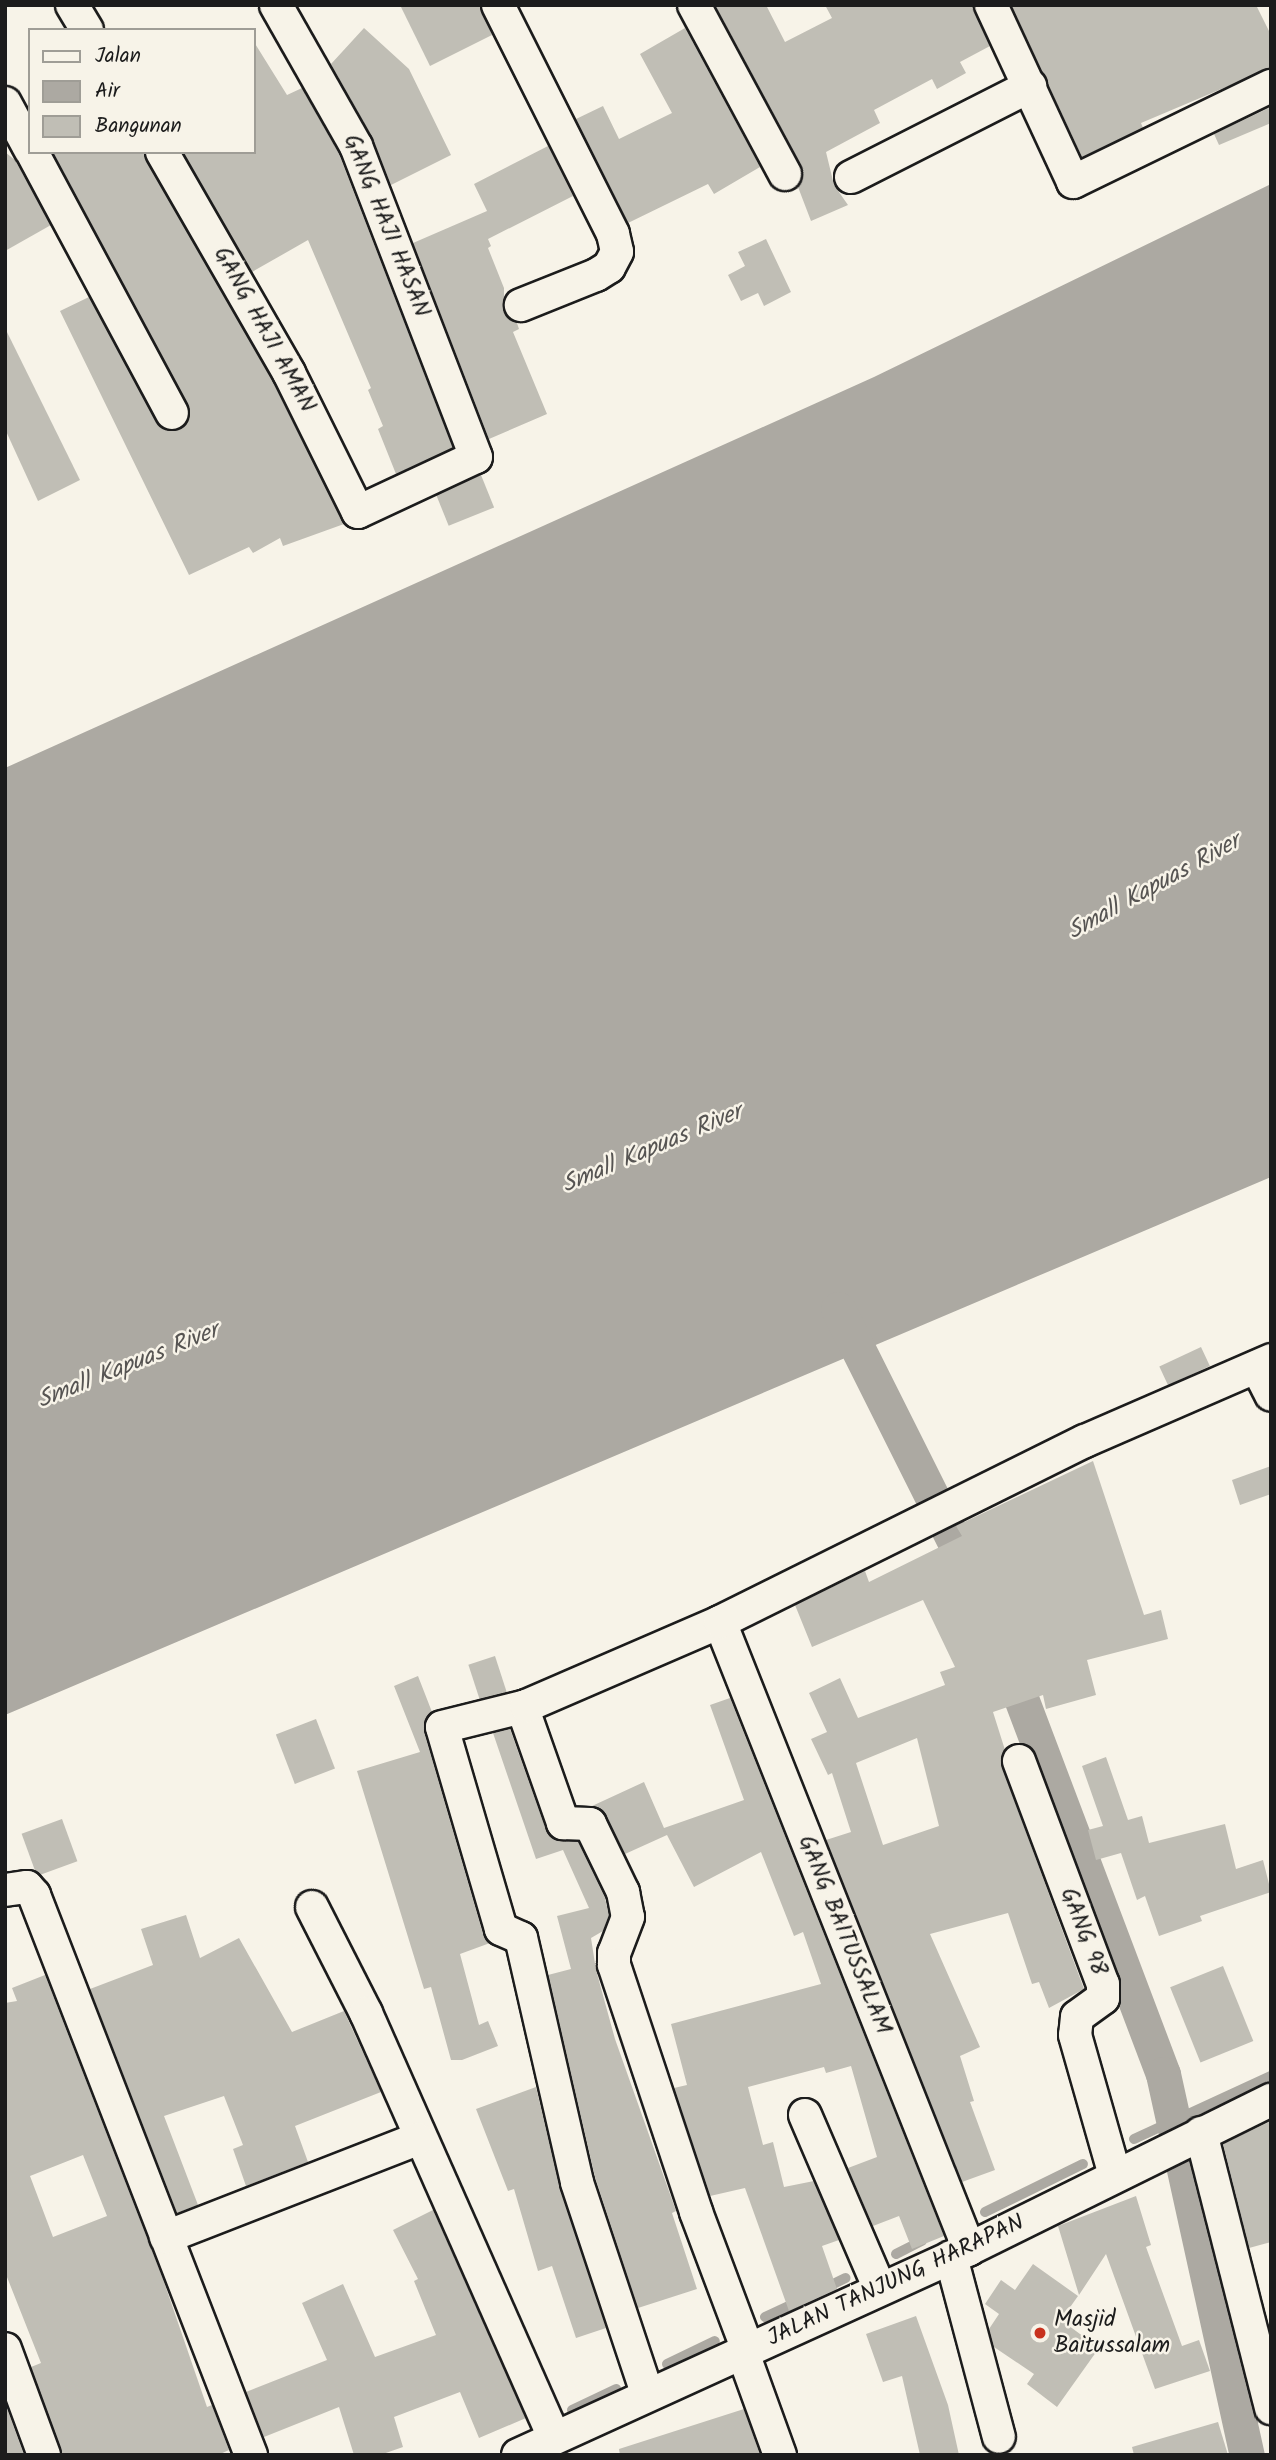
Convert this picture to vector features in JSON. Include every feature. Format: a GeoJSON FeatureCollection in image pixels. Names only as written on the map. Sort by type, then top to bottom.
{"type":"FeatureCollection","features":[{"type":"Feature","properties":{"kind":"street"},"geometry":{"type":"LineString","coordinates":[[72,5],[86,28]]}},
{"type":"Feature","properties":{"kind":"street","name":"GANG HAJI HASAN"},"geometry":{"type":"LineString","coordinates":[[276,5],[356,146],[476,457],[358,512]]}},
{"type":"Feature","properties":{"kind":"street"},"geometry":{"type":"LineString","coordinates":[[498,5],[612,233],[617,252],[615,260],[596,275],[522,304]]}},
{"type":"Feature","properties":{"kind":"street"},"geometry":{"type":"LineString","coordinates":[[694,5],[785,174]]}},
{"type":"Feature","properties":{"kind":"street"},"geometry":{"type":"LineString","coordinates":[[991,5],[1075,181],[1271,86]]}},
{"type":"Feature","properties":{"kind":"street"},"geometry":{"type":"LineString","coordinates":[[850,177],[1030,86]]}},
{"type":"Feature","properties":{"kind":"street"},"geometry":{"type":"LineString","coordinates":[[5,103],[28,145]]}},
{"type":"Feature","properties":{"kind":"street"},"geometry":{"type":"LineString","coordinates":[[33,154],[172,413]]}},
{"type":"Feature","properties":{"kind":"street","name":"GANG HAJI AMAN"},"geometry":{"type":"LineString","coordinates":[[163,154],[257,315],[358,512]]}},
{"type":"Feature","properties":{"kind":"street"},"geometry":{"type":"LineString","coordinates":[[648,2393],[577,2182],[521,1938],[501,1929],[442,1727],[526,1706],[719,1622],[1085,1441],[1264,1364],[1271,1395]]}},
{"type":"Feature","properties":{"kind":"street","name":"GANG BAITUSSALAM"},"geometry":{"type":"LineString","coordinates":[[719,1622],[960,2253],[999,2437]]}},
{"type":"Feature","properties":{"kind":"street"},"geometry":{"type":"LineString","coordinates":[[526,1706],[524,1712],[563,1823],[590,1824],[623,1892],[628,1917],[614,1953],[614,1965],[780,2455]]}},
{"type":"Feature","properties":{"kind":"street","name":"GANG 98"},"geometry":{"type":"LineString","coordinates":[[1019,1761],[1104,1984],[1103,1998],[1077,2017],[1075,2035],[1117,2175]]}},
{"type":"Feature","properties":{"kind":"street"},"geometry":{"type":"LineString","coordinates":[[5,1890],[27,1887],[34,1895],[251,2455]]}},
{"type":"Feature","properties":{"kind":"street"},"geometry":{"type":"LineString","coordinates":[[312,1908],[366,2013],[539,2447]]}},
{"type":"Feature","properties":{"kind":"street","name":"JALAN TANJUNG HARAPAN"},"geometry":{"type":"LineString","coordinates":[[539,2447],[648,2393],[746,2352],[960,2253],[1271,2100]]}},
{"type":"Feature","properties":{"kind":"street"},"geometry":{"type":"LineString","coordinates":[[805,2115],[880,2289]]}},
{"type":"Feature","properties":{"kind":"street"},"geometry":{"type":"LineString","coordinates":[[1198,2134],[1271,2408]]}},
{"type":"Feature","properties":{"kind":"street"},"geometry":{"type":"LineString","coordinates":[[166,2237],[418,2139]]}},
{"type":"Feature","properties":{"kind":"street"},"geometry":{"type":"LineString","coordinates":[[5,2349],[44,2455]]}},
{"type":"Feature","properties":{"kind":"water","name":"Small Kapuas River"},"geometry":{"type":"Polygon","coordinates":[[[1271,184],[1271,1177],[5,1715],[5,768],[874,377],[1271,184]]]}},
{"type":"Feature","properties":{"kind":"building"},"geometry":{"type":"Polygon","coordinates":[[[400,5],[480,5],[492,35],[430,66],[400,5]]]}},
{"type":"Feature","properties":{"kind":"building"},"geometry":{"type":"Polygon","coordinates":[[[715,5],[766,5],[785,42],[832,18],[825,5],[973,5],[990,46],[960,62],[966,73],[937,89],[932,79],[874,110],[880,123],[826,152],[834,185],[848,205],[811,221],[798,187],[803,175],[801,165],[715,5]]]}},
{"type":"Feature","properties":{"kind":"building"},"geometry":{"type":"Polygon","coordinates":[[[1011,5],[1256,5],[1271,35],[1271,68],[1141,123],[1143,128],[1082,157],[1011,5]]]}},
{"type":"Feature","properties":{"kind":"building"},"geometry":{"type":"Polygon","coordinates":[[[364,28],[409,69],[451,155],[391,185],[372,137],[331,64],[364,28]]]}},
{"type":"Feature","properties":{"kind":"building"},"geometry":{"type":"Polygon","coordinates":[[[685,28],[760,167],[714,194],[708,184],[628,223],[576,119],[603,106],[619,139],[672,113],[640,54],[685,28]]]}},
{"type":"Feature","properties":{"kind":"building"},"geometry":{"type":"Polygon","coordinates":[[[256,45],[287,95],[302,88],[339,154],[453,448],[396,474],[378,429],[383,426],[368,390],[371,388],[308,240],[252,272],[184,154],[256,154],[256,45]]]}},
{"type":"Feature","properties":{"kind":"building"},"geometry":{"type":"Polygon","coordinates":[[[1271,107],[1271,123],[1219,145],[1214,134],[1271,107]]]}},
{"type":"Feature","properties":{"kind":"building"},"geometry":{"type":"Polygon","coordinates":[[[548,146],[573,196],[488,239],[491,246],[488,248],[504,288],[504,311],[517,323],[519,329],[513,332],[547,414],[489,439],[413,243],[487,211],[474,184],[548,146]]]}},
{"type":"Feature","properties":{"kind":"building"},"geometry":{"type":"Polygon","coordinates":[[[5,152],[15,160],[51,225],[5,251],[5,152]]]}},
{"type":"Feature","properties":{"kind":"building"},"geometry":{"type":"Polygon","coordinates":[[[54,154],[145,154],[273,382],[344,524],[283,546],[280,538],[253,553],[249,547],[189,575],[60,311],[89,297],[162,428],[181,429],[190,414],[188,405],[54,154]]]}},
{"type":"Feature","properties":{"kind":"building"},"geometry":{"type":"Polygon","coordinates":[[[766,239],[791,292],[764,306],[758,293],[741,301],[728,275],[745,266],[738,252],[766,239]]]}},
{"type":"Feature","properties":{"kind":"building"},"geometry":{"type":"Polygon","coordinates":[[[5,328],[80,480],[38,501],[5,429],[5,328]]]}},
{"type":"Feature","properties":{"kind":"building"},"geometry":{"type":"Polygon","coordinates":[[[481,475],[494,507],[449,526],[436,493],[481,475]]]}},
{"type":"Feature","properties":{"kind":"building"},"geometry":{"type":"Polygon","coordinates":[[[1201,1347],[1210,1366],[1168,1385],[1159,1366],[1201,1347]]]}},
{"type":"Feature","properties":{"kind":"building"},"geometry":{"type":"Polygon","coordinates":[[[1093,1461],[1144,1615],[1161,1610],[1168,1639],[1087,1660],[1096,1695],[1046,1709],[1043,1695],[993,1712],[1005,1750],[1002,1767],[1084,1989],[1049,2008],[1039,1982],[1032,1984],[1008,1913],[930,1934],[980,2047],[960,2056],[974,2101],[970,2102],[995,2170],[962,2182],[826,1840],[851,1832],[832,1773],[828,1775],[811,1739],[827,1732],[809,1693],[840,1678],[858,1718],[945,1685],[940,1672],[955,1667],[923,1600],[812,1647],[795,1605],[865,1571],[869,1582],[962,1536],[956,1526],[1093,1461]],[[917,1738],[856,1763],[883,1845],[939,1826],[917,1738]]]}},
{"type":"Feature","properties":{"kind":"building"},"geometry":{"type":"Polygon","coordinates":[[[1271,1466],[1271,1494],[1240,1505],[1232,1480],[1271,1466]]]}},
{"type":"Feature","properties":{"kind":"building"},"geometry":{"type":"Polygon","coordinates":[[[495,1656],[507,1692],[480,1701],[468,1665],[495,1656]]]}},
{"type":"Feature","properties":{"kind":"building"},"geometry":{"type":"Polygon","coordinates":[[[418,1676],[432,1712],[424,1722],[424,1732],[483,1934],[490,1943],[460,1954],[479,2025],[488,2021],[498,2046],[462,2060],[451,2060],[431,1987],[424,1989],[357,1771],[420,1752],[394,1686],[418,1676]]]}},
{"type":"Feature","properties":{"kind":"building"},"geometry":{"type":"Polygon","coordinates":[[[730,1698],[944,2236],[912,2249],[899,2216],[873,2226],[848,2168],[877,2157],[851,2066],[826,2073],[824,2067],[748,2087],[763,2145],[773,2142],[784,2187],[814,2181],[839,2240],[822,2246],[837,2289],[789,2311],[745,2188],[710,2196],[674,2088],[687,2085],[671,2024],[821,1984],[803,1932],[794,1936],[761,1852],[694,1887],[667,1835],[625,1854],[606,1815],[592,1806],[644,1782],[664,1828],[744,1800],[710,1705],[730,1698]]]}},
{"type":"Feature","properties":{"kind":"building"},"geometry":{"type":"Polygon","coordinates":[[[316,1719],[335,1768],[295,1784],[276,1734],[316,1719]]]}},
{"type":"Feature","properties":{"kind":"building"},"geometry":{"type":"Polygon","coordinates":[[[510,1729],[546,1830],[553,1838],[578,1842],[605,1898],[609,1915],[603,1931],[591,1938],[596,1970],[615,2039],[676,2211],[672,2213],[697,2289],[638,2308],[595,2177],[548,1975],[571,1969],[557,1916],[589,1908],[563,1850],[536,1859],[493,1733],[510,1729]]]}},
{"type":"Feature","properties":{"kind":"building"},"geometry":{"type":"Polygon","coordinates":[[[1106,1757],[1128,1820],[1142,1816],[1149,1843],[1225,1824],[1236,1869],[1263,1860],[1271,1892],[1200,1916],[1202,1921],[1159,1936],[1145,1896],[1137,1900],[1121,1853],[1096,1860],[1088,1830],[1103,1826],[1082,1766],[1106,1757]]]}},
{"type":"Feature","properties":{"kind":"building"},"geometry":{"type":"Polygon","coordinates":[[[62,1819],[77,1861],[37,1876],[22,1834],[62,1819]]]}},
{"type":"Feature","properties":{"kind":"building"},"geometry":{"type":"Polygon","coordinates":[[[186,1915],[200,1958],[239,1938],[292,2032],[344,2011],[381,2092],[295,2126],[308,2162],[246,2186],[233,2149],[243,2145],[224,2096],[164,2116],[198,2205],[177,2213],[90,1989],[153,1965],[141,1929],[186,1915]]]}},
{"type":"Feature","properties":{"kind":"building"},"geometry":{"type":"Polygon","coordinates":[[[1223,1966],[1253,2041],[1200,2062],[1170,1987],[1223,1966]]]}},
{"type":"Feature","properties":{"kind":"building"},"geometry":{"type":"Polygon","coordinates":[[[45,1975],[163,2279],[207,2407],[212,2405],[229,2450],[218,2455],[62,2455],[31,2367],[41,2363],[5,2272],[5,2003],[17,2001],[12,1988],[45,1975]],[[83,2155],[30,2176],[53,2237],[107,2216],[83,2155]]]}},
{"type":"Feature","properties":{"kind":"building"},"geometry":{"type":"Polygon","coordinates":[[[536,2087],[560,2188],[606,2328],[576,2338],[552,2266],[538,2271],[514,2189],[508,2191],[476,2109],[536,2087]]]}},
{"type":"Feature","properties":{"kind":"building"},"geometry":{"type":"Polygon","coordinates":[[[1271,2121],[1271,2242],[1249,2248],[1223,2144],[1271,2121]]]}},
{"type":"Feature","properties":{"kind":"building"},"geometry":{"type":"Polygon","coordinates":[[[1136,2196],[1151,2245],[1146,2247],[1182,2346],[1199,2340],[1210,2371],[1155,2389],[1106,2254],[1079,2295],[1058,2226],[1136,2196]]]}},
{"type":"Feature","properties":{"kind":"building"},"geometry":{"type":"Polygon","coordinates":[[[433,2210],[526,2418],[479,2438],[460,2392],[394,2417],[403,2447],[380,2455],[354,2455],[339,2407],[264,2437],[246,2392],[327,2360],[302,2303],[343,2284],[375,2357],[436,2335],[414,2281],[418,2279],[393,2230],[433,2210]]]}},
{"type":"Feature","properties":{"kind":"building"},"geometry":{"type":"Polygon","coordinates":[[[1033,2264],[1078,2296],[1061,2320],[1099,2348],[1057,2407],[1027,2384],[1034,2374],[994,2347],[989,2329],[999,2314],[985,2304],[1001,2280],[1015,2290],[1033,2264]]]}},
{"type":"Feature","properties":{"kind":"building"},"geometry":{"type":"Polygon","coordinates":[[[916,2316],[948,2405],[959,2455],[920,2455],[902,2376],[883,2382],[866,2334],[916,2316]]]}},
{"type":"Feature","properties":{"kind":"building"},"geometry":{"type":"Polygon","coordinates":[[[5,2403],[24,2455],[5,2455],[5,2403]]]}},
{"type":"Feature","properties":{"kind":"building"},"geometry":{"type":"Polygon","coordinates":[[[744,2409],[760,2455],[620,2455],[619,2449],[744,2409]]]}},
{"type":"Feature","properties":{"kind":"building"},"geometry":{"type":"Polygon","coordinates":[[[1218,2422],[1228,2455],[1134,2455],[1132,2447],[1218,2422]]]}},
{"type":"Feature","properties":{"kind":"waterway"},"geometry":{"type":"LineString","coordinates":[[838,1309],[975,1582]]}},
{"type":"Feature","properties":{"kind":"waterway"},"geometry":{"type":"LineString","coordinates":[[1005,1656],[1163,2074],[1247,2455]]}},
{"type":"Feature","properties":{"kind":"waterway"},"geometry":{"type":"LineString","coordinates":[[1134,2139],[1271,2076]]}},
{"type":"Feature","properties":{"kind":"waterway"},"geometry":{"type":"LineString","coordinates":[[985,2212],[1083,2164]]}},
{"type":"Feature","properties":{"kind":"waterway"},"geometry":{"type":"LineString","coordinates":[[896,2254],[922,2241]]}},
{"type":"Feature","properties":{"kind":"waterway"},"geometry":{"type":"LineString","coordinates":[[823,2289],[846,2278]]}},
{"type":"Feature","properties":{"kind":"waterway"},"geometry":{"type":"LineString","coordinates":[[765,2317],[799,2301]]}},
{"type":"Feature","properties":{"kind":"waterway"},"geometry":{"type":"LineString","coordinates":[[667,2364],[715,2341]]}},
{"type":"Feature","properties":{"kind":"waterway"},"geometry":{"type":"LineString","coordinates":[[572,2410],[616,2389]]}},
{"type":"Feature","properties":{"kind":"place","name":"Masjid Baitussalam"},"geometry":{"type":"Point","coordinates":[1040,2333]}}]}
